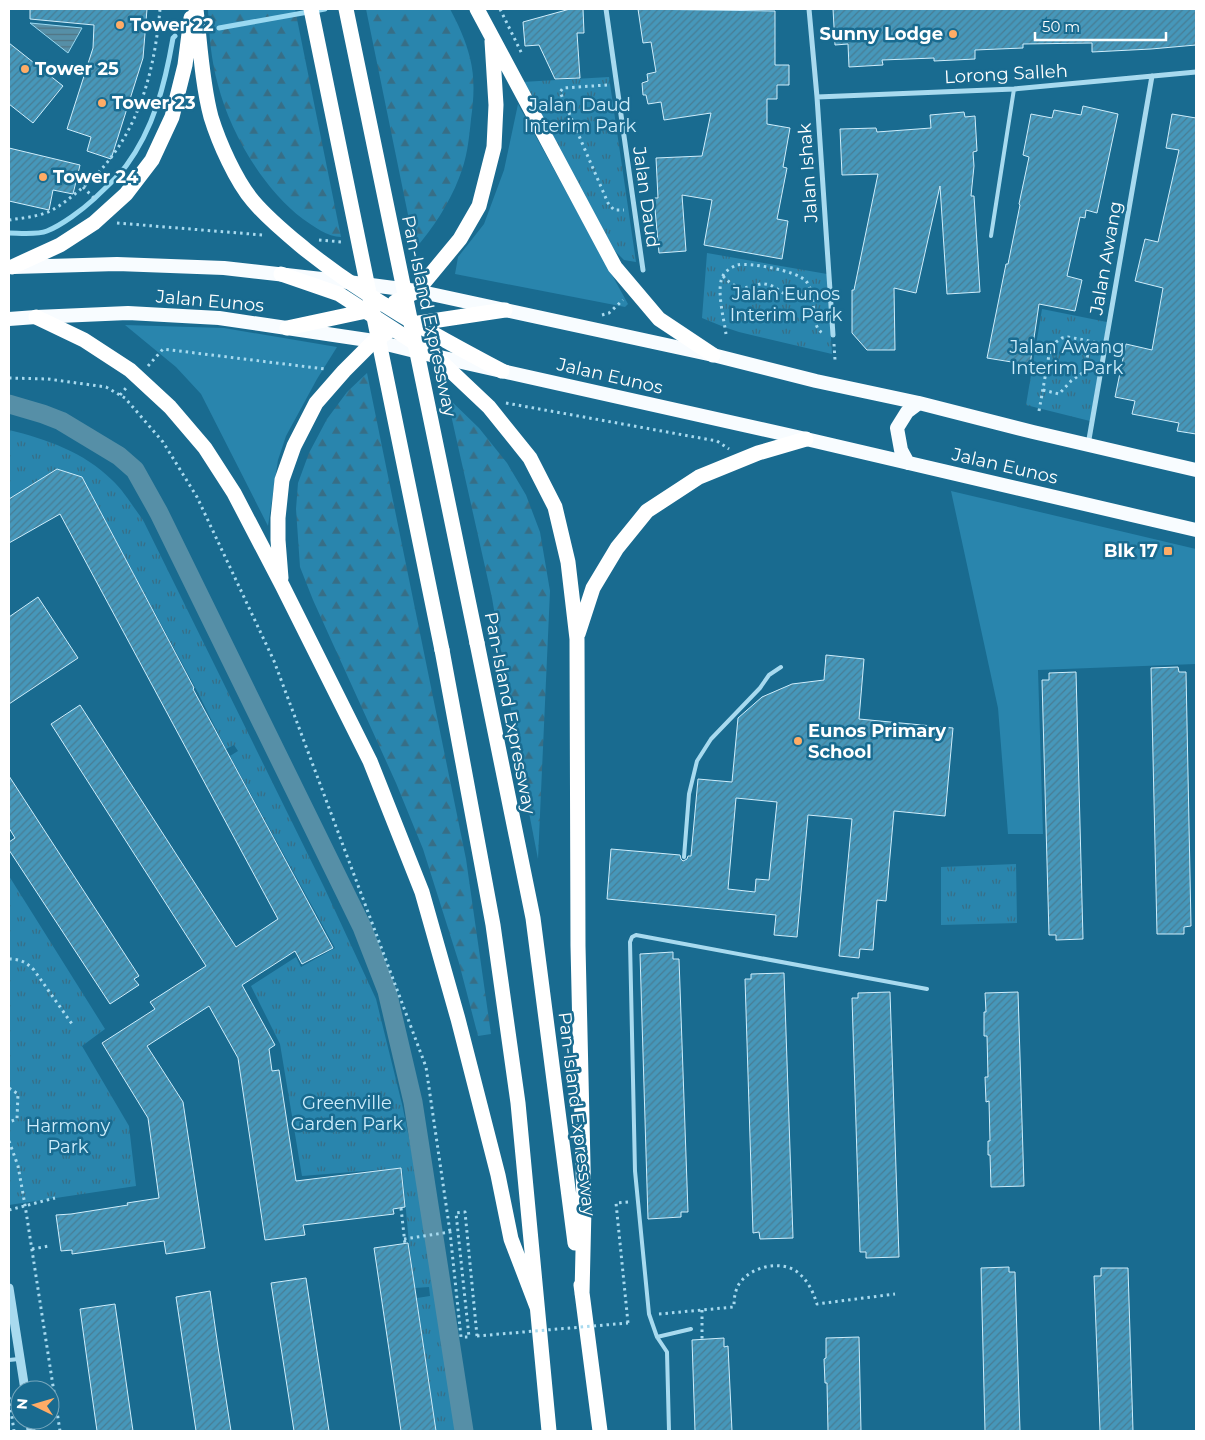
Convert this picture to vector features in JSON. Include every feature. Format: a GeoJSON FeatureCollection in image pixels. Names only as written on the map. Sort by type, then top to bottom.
{"type":"FeatureCollection","features":[{"type":"Feature","properties":{"kind":"highway"},"geometry":{"type":"LineString","coordinates":[[10,267],[60,245],[94,223],[126,194],[152,160],[172,117],[186,65],[192,9]]}},
{"type":"Feature","properties":{"kind":"highway"},"geometry":{"type":"LineString","coordinates":[[196,9],[204,80],[211,117],[224,151],[238,179],[253,201],[291,238],[348,282],[452,344],[502,371]]}},
{"type":"Feature","properties":{"kind":"highway"},"geometry":{"type":"LineString","coordinates":[[311,9],[442,650],[493,925],[518,1103],[549,1431]]}},
{"type":"Feature","properties":{"kind":"highway","name":"Pan-Island Expressway"},"geometry":{"type":"LineString","coordinates":[[346,9],[532,918],[600,1431]]}},
{"type":"Feature","properties":{"kind":"highway"},"geometry":{"type":"LineString","coordinates":[[477,9],[615,267],[659,320],[713,355]]}},
{"type":"Feature","properties":{"kind":"highway"},"geometry":{"type":"LineString","coordinates":[[287,328],[366,311],[387,305],[417,292],[460,239],[479,206],[494,146],[496,106],[491,35]]}},
{"type":"Feature","properties":{"kind":"highway","name":"Jalan Eunos"},"geometry":{"type":"LineString","coordinates":[[10,267],[142,265],[224,268],[417,292],[713,355],[1196,470]]}},
{"type":"Feature","properties":{"kind":"highway"},"geometry":{"type":"LineString","coordinates":[[281,274],[339,294],[435,356],[489,407],[530,458],[555,507],[568,562],[577,639],[578,936],[584,1208],[582,1294]]}},
{"type":"Feature","properties":{"kind":"highway"},"geometry":{"type":"LineString","coordinates":[[282,585],[278,518],[282,480],[294,446],[316,403],[374,341],[393,329],[416,323],[505,310]]}},
{"type":"Feature","properties":{"kind":"highway","name":"Jalan Eunos"},"geometry":{"type":"LineString","coordinates":[[9,320],[128,313],[220,318],[374,341],[1196,530]]}},
{"type":"Feature","properties":{"kind":"highway"},"geometry":{"type":"LineString","coordinates":[[36,317],[84,340],[130,370],[170,406],[205,448],[234,494],[282,585],[370,761],[422,892],[458,1019],[498,1175],[511,1239],[537,1307]]}},
{"type":"Feature","properties":{"kind":"highway"},"geometry":{"type":"LineString","coordinates":[[908,463],[901,450],[897,428],[907,412],[919,404]]}},
{"type":"Feature","properties":{"kind":"highway"},"geometry":{"type":"LineString","coordinates":[[577,639],[593,588],[617,548],[647,511],[699,477],[758,453],[806,439]]}},
{"type":"Feature","properties":{"kind":"street","name":"Jalan Daud"},"geometry":{"type":"LineString","coordinates":[[606,9],[643,270]]}},
{"type":"Feature","properties":{"kind":"street","name":"Jalan Ishak"},"geometry":{"type":"LineString","coordinates":[[809,9],[833,335]]}},
{"type":"Feature","properties":{"kind":"street","name":"Lorong Salleh"},"geometry":{"type":"LineString","coordinates":[[816,97],[1014,89],[1196,72]]}},
{"type":"Feature","properties":{"kind":"street","name":"Jalan Awang"},"geometry":{"type":"LineString","coordinates":[[1088,445],[1152,76]]}},
{"type":"Feature","properties":{"kind":"street"},"geometry":{"type":"LineString","coordinates":[[9,1288],[23,1380]]}},
{"type":"Feature","properties":{"kind":"lane"},"geometry":{"type":"LineString","coordinates":[[991,236],[1014,89]]}},
{"type":"Feature","properties":{"kind":"lane"},"geometry":{"type":"LineString","coordinates":[[684,857],[689,794],[697,761],[711,739],[770,675],[781,666]]}},
{"type":"Feature","properties":{"kind":"lane"},"geometry":{"type":"LineString","coordinates":[[669,1431],[667,1352],[657,1338],[650,1314],[635,1172],[630,942],[632,937],[636,935],[927,988]]}},
{"type":"Feature","properties":{"kind":"lane"},"geometry":{"type":"LineString","coordinates":[[657,1338],[691,1329]]}},
{"type":"Feature","properties":{"kind":"lane"},"geometry":{"type":"LineString","coordinates":[[9,1360],[20,1359]]}},
{"type":"Feature","properties":{"kind":"path"},"geometry":{"type":"LineString","coordinates":[[9,220],[50,211],[66,201],[102,169],[117,150],[135,119],[150,71],[158,37],[160,9]]}},
{"type":"Feature","properties":{"kind":"path"},"geometry":{"type":"LineString","coordinates":[[617,85],[563,88],[560,92],[609,205],[617,211],[634,209]]}},
{"type":"Feature","properties":{"kind":"path"},"geometry":{"type":"LineString","coordinates":[[83,187],[118,224],[340,241],[349,245]]}},
{"type":"Feature","properties":{"kind":"path"},"geometry":{"type":"LineString","coordinates":[[726,334],[720,292],[721,282],[726,271],[734,266],[750,265],[794,273],[802,277],[810,288],[813,297],[816,326],[820,331],[833,335],[835,360]]}},
{"type":"Feature","properties":{"kind":"path"},"geometry":{"type":"LineString","coordinates":[[723,276],[738,288],[767,284],[792,297],[802,295],[810,288]]}},
{"type":"Feature","properties":{"kind":"path"},"geometry":{"type":"LineString","coordinates":[[1039,411],[1050,355],[1056,342],[1068,337],[1106,344]]}},
{"type":"Feature","properties":{"kind":"path"},"geometry":{"type":"LineString","coordinates":[[1042,390],[1059,394],[1071,381],[1085,371],[1090,341]]}},
{"type":"Feature","properties":{"kind":"path"},"geometry":{"type":"LineString","coordinates":[[9,378],[48,379],[106,387],[125,398],[163,442],[197,497],[274,661],[426,1067],[450,1232],[461,1337],[469,1337],[456,1213],[465,1212],[477,1336],[628,1323],[616,1203],[628,1202]]}},
{"type":"Feature","properties":{"kind":"path"},"geometry":{"type":"LineString","coordinates":[[9,959],[23,961],[34,970],[72,1024]]}},
{"type":"Feature","properties":{"kind":"path"},"geometry":{"type":"LineString","coordinates":[[9,1088],[18,1094],[17,1119],[9,1122]]}},
{"type":"Feature","properties":{"kind":"path"},"geometry":{"type":"LineString","coordinates":[[9,1140],[18,1166],[25,1205],[60,1431]]}},
{"type":"Feature","properties":{"kind":"path"},"geometry":{"type":"LineString","coordinates":[[9,1210],[55,1198]]}},
{"type":"Feature","properties":{"kind":"path"},"geometry":{"type":"LineString","coordinates":[[401,1208],[405,1244]]}},
{"type":"Feature","properties":{"kind":"path"},"geometry":{"type":"LineString","coordinates":[[404,1239],[450,1232]]}},
{"type":"Feature","properties":{"kind":"path"},"geometry":{"type":"LineString","coordinates":[[32,1249],[49,1246]]}},
{"type":"Feature","properties":{"kind":"path"},"geometry":{"type":"LineString","coordinates":[[650,1314],[734,1306],[735,1293],[740,1282],[749,1274],[770,1266],[780,1266],[795,1271],[806,1282],[814,1294],[817,1304],[895,1294]]}},
{"type":"Feature","properties":{"kind":"path"},"geometry":{"type":"LineString","coordinates":[[9,1397],[14,1431]]}},
{"type":"Feature","properties":{"kind":"green space"},"geometry":{"type":"Polygon","coordinates":[[[208,9],[295,9],[341,237],[321,231],[288,207],[262,176],[250,158],[223,103],[214,66],[208,9]]]}},
{"type":"Feature","properties":{"kind":"green space"},"geometry":{"type":"Polygon","coordinates":[[[366,9],[450,9],[464,39],[472,66],[473,103],[462,171],[445,206],[415,249],[366,9]]]}},
{"type":"Feature","properties":{"kind":"green space","name":"Jalan Daud Interim Park"},"geometry":{"type":"Polygon","coordinates":[[[609,77],[636,262],[624,260],[615,251],[522,82],[609,77]]]}},
{"type":"Feature","properties":{"kind":"green space"},"geometry":{"type":"Polygon","coordinates":[[[518,104],[628,304],[625,307],[455,274],[458,257],[484,224],[504,170],[518,104]]]}},
{"type":"Feature","properties":{"kind":"green space","name":"Jalan Eunos Interim Park"},"geometry":{"type":"Polygon","coordinates":[[[707,253],[827,274],[832,354],[739,332],[702,318],[707,253]]]}},
{"type":"Feature","properties":{"kind":"green space","name":"Jalan Awang Interim Park"},"geometry":{"type":"Polygon","coordinates":[[[1042,309],[1107,322],[1090,421],[1026,405],[1042,309]]]}},
{"type":"Feature","properties":{"kind":"green space"},"geometry":{"type":"Polygon","coordinates":[[[125,325],[224,328],[337,347],[286,436],[278,460],[268,526],[201,394],[176,367],[125,325]]]}},
{"type":"Feature","properties":{"kind":"green space"},"geometry":{"type":"Polygon","coordinates":[[[367,373],[466,859],[491,1034],[478,1036],[459,963],[423,849],[396,783],[313,600],[300,567],[296,509],[298,483],[309,453],[327,419],[347,392],[367,373]]]}},
{"type":"Feature","properties":{"kind":"green space"},"geometry":{"type":"Polygon","coordinates":[[[447,397],[479,428],[507,463],[526,495],[540,532],[550,591],[538,859],[492,598],[447,397]]]}},
{"type":"Feature","properties":{"kind":"green space","name":"Greenville Garden Park"},"geometry":{"type":"Polygon","coordinates":[[[9,430],[64,448],[101,470],[116,484],[143,520],[324,887],[376,999],[414,1162],[457,1431],[436,1431],[417,1298],[430,1296],[429,1287],[415,1288],[402,1168],[302,1176],[280,1044],[251,986],[296,957],[301,967],[335,948],[230,756],[238,751],[234,745],[226,749],[195,687],[82,478],[57,469],[9,499],[9,430]]]}},
{"type":"Feature","properties":{"kind":"green space"},"geometry":{"type":"Polygon","coordinates":[[[951,491],[1196,549],[1196,664],[1038,670],[1043,834],[1008,834],[998,708],[951,491]]]}},
{"type":"Feature","properties":{"kind":"green space"},"geometry":{"type":"Polygon","coordinates":[[[1016,864],[1017,923],[941,925],[941,867],[1016,864]]]}},
{"type":"Feature","properties":{"kind":"green space","name":"Harmony Park"},"geometry":{"type":"Polygon","coordinates":[[[9,876],[105,1029],[82,1046],[129,1126],[136,1186],[9,1205],[9,876]]]}},
{"type":"Feature","properties":{"kind":"shaded area"},"geometry":{"type":"Polygon","coordinates":[[[30,23],[82,28],[68,53],[30,23]]]}},
{"type":"Feature","properties":{"kind":"building"},"geometry":{"type":"Polygon","coordinates":[[[30,9],[147,9],[143,58],[111,159],[87,151],[91,137],[67,129],[93,48],[94,25],[30,19],[30,9]]]}},
{"type":"Feature","properties":{"kind":"building"},"geometry":{"type":"Polygon","coordinates":[[[570,9],[583,9],[584,33],[577,33],[580,78],[555,79],[539,45],[525,46],[523,22],[570,9]]]}},
{"type":"Feature","properties":{"kind":"building"},"geometry":{"type":"Polygon","coordinates":[[[638,9],[775,11],[775,65],[789,65],[789,85],[777,85],[777,99],[767,99],[767,124],[790,128],[783,167],[787,168],[777,219],[788,221],[782,259],[704,245],[712,200],[682,195],[686,251],[659,253],[654,198],[658,198],[656,158],[702,156],[711,113],[664,120],[661,102],[648,104],[646,95],[643,95],[642,83],[648,81],[647,74],[656,72],[651,42],[643,43],[638,9]]]}},
{"type":"Feature","properties":{"kind":"building"},"geometry":{"type":"Polygon","coordinates":[[[833,9],[1196,9],[1196,45],[1092,52],[1092,43],[1023,44],[1023,48],[975,50],[975,59],[934,61],[934,58],[882,60],[883,65],[849,67],[848,44],[835,45],[833,9]]]}},
{"type":"Feature","properties":{"kind":"building","name":"Tower 25"},"geometry":{"type":"Polygon","coordinates":[[[9,43],[63,86],[33,123],[9,104],[9,43]]]}},
{"type":"Feature","properties":{"kind":"building"},"geometry":{"type":"Polygon","coordinates":[[[1083,106],[1118,114],[1097,213],[1086,210],[1085,218],[1080,217],[1067,276],[1082,280],[1075,311],[1039,304],[1030,365],[987,358],[1029,157],[1023,155],[1031,114],[1052,118],[1054,110],[1081,115],[1083,106]]]}},
{"type":"Feature","properties":{"kind":"building"},"geometry":{"type":"Polygon","coordinates":[[[964,112],[965,117],[975,116],[977,151],[973,152],[974,166],[971,196],[974,196],[980,292],[947,294],[940,186],[916,293],[894,288],[895,350],[867,350],[852,333],[852,290],[854,290],[878,174],[842,175],[840,129],[876,128],[877,132],[931,128],[930,115],[964,112]]]}},
{"type":"Feature","properties":{"kind":"building"},"geometry":{"type":"Polygon","coordinates":[[[1172,114],[1196,118],[1196,434],[1177,431],[1179,423],[1132,414],[1135,401],[1115,397],[1126,344],[1152,350],[1163,288],[1135,281],[1145,239],[1158,242],[1179,150],[1166,148],[1172,114]]]}},
{"type":"Feature","properties":{"kind":"building","name":"Tower 24"},"geometry":{"type":"Polygon","coordinates":[[[9,148],[80,165],[73,194],[53,190],[49,210],[9,201],[9,148]]]}},
{"type":"Feature","properties":{"kind":"building"},"geometry":{"type":"Polygon","coordinates":[[[57,469],[82,477],[193,689],[333,948],[302,964],[295,951],[242,985],[275,1045],[269,1049],[272,1071],[279,1070],[296,1181],[401,1168],[405,1207],[393,1209],[394,1214],[303,1225],[305,1235],[265,1240],[238,1058],[209,1006],[147,1046],[183,1102],[205,1248],[166,1254],[164,1241],[72,1254],[72,1250],[61,1251],[56,1215],[128,1205],[127,1203],[159,1198],[148,1118],[102,1043],[155,1009],[150,1002],[206,966],[51,724],[80,705],[236,947],[278,919],[60,514],[9,543],[9,499],[57,469]]]}},
{"type":"Feature","properties":{"kind":"building"},"geometry":{"type":"Polygon","coordinates":[[[38,597],[78,658],[9,704],[9,617],[38,597]]]}},
{"type":"Feature","properties":{"kind":"building"},"geometry":{"type":"Polygon","coordinates":[[[826,655],[864,659],[859,719],[953,728],[945,816],[894,811],[886,901],[877,900],[873,950],[860,949],[859,958],[839,956],[852,819],[808,815],[797,937],[774,935],[776,915],[607,899],[611,849],[680,855],[683,861],[688,856],[691,856],[698,779],[732,782],[738,718],[762,697],[792,684],[824,680],[826,655]],[[736,798],[728,889],[755,892],[756,879],[769,880],[777,802],[736,798]]]}},
{"type":"Feature","properties":{"kind":"building"},"geometry":{"type":"Polygon","coordinates":[[[1178,667],[1179,672],[1186,672],[1191,926],[1184,927],[1184,934],[1157,934],[1151,668],[1178,667]]]}},
{"type":"Feature","properties":{"kind":"building"},"geometry":{"type":"Polygon","coordinates":[[[1076,672],[1083,939],[1056,940],[1056,935],[1049,935],[1042,680],[1049,680],[1049,673],[1076,672]]]}},
{"type":"Feature","properties":{"kind":"building"},"geometry":{"type":"Polygon","coordinates":[[[9,776],[139,976],[134,979],[139,985],[110,1004],[9,850],[9,842],[15,838],[9,828],[9,776]]]}},
{"type":"Feature","properties":{"kind":"building"},"geometry":{"type":"Polygon","coordinates":[[[673,952],[673,959],[679,959],[688,1212],[681,1212],[681,1217],[648,1219],[640,954],[673,952]]]}},
{"type":"Feature","properties":{"kind":"building"},"geometry":{"type":"Polygon","coordinates":[[[784,973],[793,1238],[760,1239],[759,1232],[753,1233],[745,979],[751,979],[751,974],[784,973]]]}},
{"type":"Feature","properties":{"kind":"building"},"geometry":{"type":"Polygon","coordinates":[[[890,992],[899,1257],[866,1258],[866,1252],[860,1252],[852,998],[858,998],[858,993],[890,992]]]}},
{"type":"Feature","properties":{"kind":"building"},"geometry":{"type":"Polygon","coordinates":[[[1018,992],[1024,1186],[991,1187],[990,1155],[988,1155],[988,1141],[990,1141],[989,1101],[986,1102],[985,1077],[988,1077],[987,1036],[984,1036],[985,993],[1018,992]]]}},
{"type":"Feature","properties":{"kind":"building"},"geometry":{"type":"Polygon","coordinates":[[[408,1243],[436,1431],[401,1431],[374,1248],[408,1243]]]}},
{"type":"Feature","properties":{"kind":"building"},"geometry":{"type":"Polygon","coordinates":[[[1009,1267],[1009,1272],[1015,1272],[1020,1431],[985,1431],[981,1268],[1009,1267]]]}},
{"type":"Feature","properties":{"kind":"building"},"geometry":{"type":"Polygon","coordinates":[[[1101,1268],[1128,1268],[1133,1431],[1100,1431],[1094,1276],[1101,1276],[1101,1268]]]}},
{"type":"Feature","properties":{"kind":"building"},"geometry":{"type":"Polygon","coordinates":[[[306,1278],[329,1431],[294,1431],[271,1283],[306,1278]]]}},
{"type":"Feature","properties":{"kind":"building"},"geometry":{"type":"Polygon","coordinates":[[[210,1291],[231,1431],[196,1431],[176,1297],[210,1291]]]}},
{"type":"Feature","properties":{"kind":"building"},"geometry":{"type":"Polygon","coordinates":[[[115,1304],[133,1431],[97,1431],[80,1309],[115,1304]]]}},
{"type":"Feature","properties":{"kind":"building"},"geometry":{"type":"Polygon","coordinates":[[[859,1337],[861,1431],[828,1431],[827,1383],[825,1383],[824,1359],[826,1358],[826,1338],[859,1337]]]}},
{"type":"Feature","properties":{"kind":"building"},"geometry":{"type":"Polygon","coordinates":[[[724,1338],[724,1347],[728,1346],[732,1431],[695,1431],[692,1340],[724,1338]]]}},
{"type":"Feature","properties":{"kind":"waterway"},"geometry":{"type":"LineString","coordinates":[[219,28],[325,9]]}},
{"type":"Feature","properties":{"kind":"waterway"},"geometry":{"type":"LineString","coordinates":[[9,233],[38,233],[59,225],[89,203],[122,170],[136,151],[151,121],[162,89],[175,36]]}},
{"type":"Feature","properties":{"kind":"waterway"},"geometry":{"type":"LineString","coordinates":[[9,404],[61,421],[119,456],[135,470],[159,513],[362,927],[387,991],[413,1102],[464,1431]]}},
{"type":"Feature","properties":{"kind":"place","name":"Tower 22"},"geometry":{"type":"Point","coordinates":[120,25]}},
{"type":"Feature","properties":{"kind":"place","name":"Sunny Lodge"},"geometry":{"type":"Point","coordinates":[953,34]}},
{"type":"Feature","properties":{"kind":"place","name":"Tower 25"},"geometry":{"type":"Point","coordinates":[25,69]}},
{"type":"Feature","properties":{"kind":"place","name":"Tower 23"},"geometry":{"type":"Point","coordinates":[102,103]}},
{"type":"Feature","properties":{"kind":"place","name":"Tower 24"},"geometry":{"type":"Point","coordinates":[43,177]}},
{"type":"Feature","properties":{"kind":"place","name":"Blk 17"},"geometry":{"type":"Point","coordinates":[1168,551]}},
{"type":"Feature","properties":{"kind":"place","name":"Eunos Primary School"},"geometry":{"type":"Point","coordinates":[798,741]}}]}
